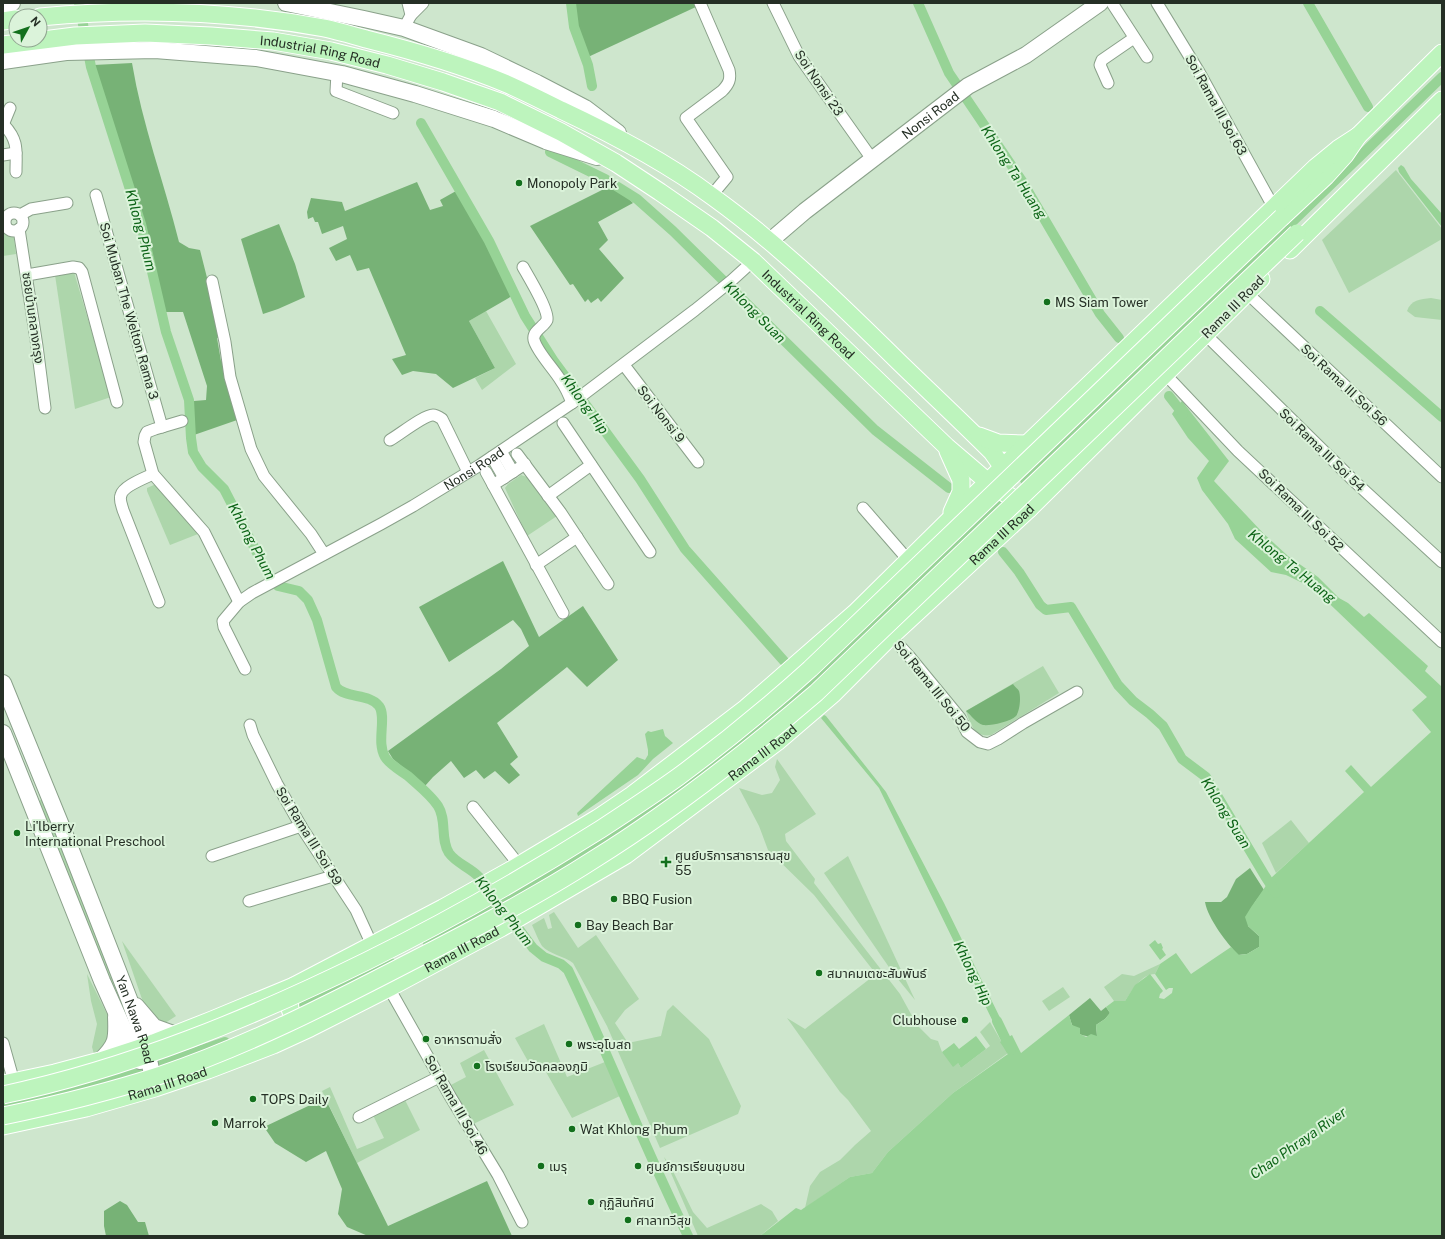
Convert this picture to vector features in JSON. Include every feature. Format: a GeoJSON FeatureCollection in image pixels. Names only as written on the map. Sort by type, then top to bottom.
{"type":"FeatureCollection","features":[{"type":"Feature","properties":{"kind":"main road"},"geometry":{"type":"LineString","coordinates":[[3,4],[12,3]]}},
{"type":"Feature","properties":{"kind":"main road","name":"Industrial Ring Road"},"geometry":{"type":"LineString","coordinates":[[286,3],[364,19],[407,22],[537,83],[585,108],[634,145],[712,195],[770,241],[817,283],[992,452],[1029,509]]}},
{"type":"Feature","properties":{"kind":"main road","name":"Nonsi Road"},"geometry":{"type":"LineString","coordinates":[[770,241],[872,159],[964,89],[1026,55],[1100,3]]}},
{"type":"Feature","properties":{"kind":"main road","name":"Industrial Ring Road"},"geometry":{"type":"LineString","coordinates":[[48,16],[145,12],[211,14],[271,20],[326,28],[452,63],[505,84],[634,145]]}},
{"type":"Feature","properties":{"kind":"main road","name":"Industrial Ring Road"},"geometry":{"type":"LineString","coordinates":[[3,45],[75,36],[145,33],[273,41],[331,51],[387,65],[443,82],[500,102],[561,132],[616,163],[712,228],[753,261],[947,447],[988,482],[1029,509]]}},
{"type":"Feature","properties":{"kind":"main road","name":"Industrial Ring Road"},"geometry":{"type":"LineString","coordinates":[[3,61],[66,52],[155,50],[256,58],[337,73],[415,94],[494,119],[546,141],[616,163]]}},
{"type":"Feature","properties":{"kind":"main road"},"geometry":{"type":"LineString","coordinates":[[9,1083],[55,1074],[100,1061],[142,1054],[176,1035],[294,986],[519,865],[598,818],[686,755],[752,704],[855,613],[1026,444],[1049,424],[1190,287],[1278,212],[1326,176],[1345,155],[1358,136],[1442,53]]}},
{"type":"Feature","properties":{"kind":"main road","name":"Rama III Road"},"geometry":{"type":"LineString","coordinates":[[3,1126],[65,1113],[152,1080],[236,1059],[273,1045],[389,988],[508,924],[626,855],[777,742],[833,694],[883,629],[1029,509],[1442,100]]}},
{"type":"Feature","properties":{"kind":"main road","name":"Rama III Road"},"geometry":{"type":"LineString","coordinates":[[3,1116],[109,1090],[160,1075],[216,1055],[302,1017],[491,921],[595,859],[653,820],[738,758],[816,693],[1340,192],[1379,162]]}},
{"type":"Feature","properties":{"kind":"main road"},"geometry":{"type":"LineString","coordinates":[[3,1095],[76,1077],[120,1064],[222,1027],[287,999],[409,940],[474,906],[548,863],[643,802],[725,741],[778,698],[810,669],[1278,212]]}},
{"type":"Feature","properties":{"kind":"main road"},"geometry":{"type":"LineString","coordinates":[[1049,424],[1059,447],[1082,456]]}},
{"type":"Feature","properties":{"kind":"main road"},"geometry":{"type":"LineString","coordinates":[[975,435],[998,443],[1026,444]]}},
{"type":"Feature","properties":{"kind":"main road"},"geometry":{"type":"LineString","coordinates":[[944,526],[961,492],[960,480],[947,447]]}},
{"type":"Feature","properties":{"kind":"main road"},"geometry":{"type":"LineString","coordinates":[[855,613],[883,629]]}},
{"type":"Feature","properties":{"kind":"main road","name":"Yan Nawa Road"},"geometry":{"type":"LineString","coordinates":[[3,683],[130,999],[142,1054],[152,1080]]}},
{"type":"Feature","properties":{"kind":"main road"},"geometry":{"type":"LineString","coordinates":[[19,722],[16,730],[21,748],[39,791],[33,796],[26,790]]}},
{"type":"Feature","properties":{"kind":"main road","name":"Yan Nawa Road"},"geometry":{"type":"LineString","coordinates":[[3,733],[102,981],[116,1012],[142,1054]]}},
{"type":"Feature","properties":{"kind":"main road"},"geometry":{"type":"LineString","coordinates":[[294,986],[289,998],[292,1013],[310,1028]]}},
{"type":"Feature","properties":{"kind":"main road"},"geometry":{"type":"LineString","coordinates":[[130,999],[154,1027],[176,1035]]}},
{"type":"Feature","properties":{"kind":"main road"},"geometry":{"type":"LineString","coordinates":[[100,1061],[110,1052],[115,1042],[117,1032],[116,1012]]}},
{"type":"Feature","properties":{"kind":"main road"},"geometry":{"type":"LineString","coordinates":[[55,1074],[65,1080],[71,1091],[71,1102],[65,1113]]}},
{"type":"Feature","properties":{"kind":"street"},"geometry":{"type":"LineString","coordinates":[[407,22],[408,3]]}},
{"type":"Feature","properties":{"kind":"street"},"geometry":{"type":"LineString","coordinates":[[407,22],[423,3]]}},
{"type":"Feature","properties":{"kind":"street"},"geometry":{"type":"LineString","coordinates":[[700,3],[729,70],[730,77],[727,86],[722,91],[686,118],[728,177],[712,195]]}},
{"type":"Feature","properties":{"kind":"street","name":"Soi Nonsi 23"},"geometry":{"type":"LineString","coordinates":[[773,3],[799,56],[872,159]]}},
{"type":"Feature","properties":{"kind":"street"},"geometry":{"type":"LineString","coordinates":[[1112,3],[1147,57]]}},
{"type":"Feature","properties":{"kind":"street","name":"Soi Rama III Soi 63"},"geometry":{"type":"LineString","coordinates":[[1157,3],[1199,72],[1278,212]]}},
{"type":"Feature","properties":{"kind":"street"},"geometry":{"type":"LineString","coordinates":[[1108,83],[1100,65],[1102,60],[1134,38]]}},
{"type":"Feature","properties":{"kind":"street"},"geometry":{"type":"LineString","coordinates":[[337,73],[336,91],[393,113]]}},
{"type":"Feature","properties":{"kind":"street"},"geometry":{"type":"LineString","coordinates":[[10,108],[4,125],[12,132],[14,138],[16,172]]}},
{"type":"Feature","properties":{"kind":"street"},"geometry":{"type":"LineString","coordinates":[[3,155],[16,153]]}},
{"type":"Feature","properties":{"kind":"street","name":"Soi Muban The Welton Rama 3"},"geometry":{"type":"LineString","coordinates":[[96,195],[162,427]]}},
{"type":"Feature","properties":{"kind":"street"},"geometry":{"type":"LineString","coordinates":[[19,229],[11,230],[4,224],[6,218],[10,214],[15,213],[20,215],[31,209],[67,203]]}},
{"type":"Feature","properties":{"kind":"street","name":"ซอยบ้านกลางกรุง"},"geometry":{"type":"LineString","coordinates":[[20,215],[23,222],[19,229],[27,275],[45,408]]}},
{"type":"Feature","properties":{"kind":"street","name":"Nonsi Road"},"geometry":{"type":"LineString","coordinates":[[244,669],[224,627],[224,621],[239,602],[324,554],[387,521],[496,454],[624,365],[728,284],[753,261]]}},
{"type":"Feature","properties":{"kind":"street"},"geometry":{"type":"LineString","coordinates":[[27,275],[73,267],[79,268],[82,272],[117,402]]}},
{"type":"Feature","properties":{"kind":"street"},"geometry":{"type":"LineString","coordinates":[[522,267],[541,299],[547,315],[547,320],[536,332],[533,338],[536,345],[577,399]]}},
{"type":"Feature","properties":{"kind":"street"},"geometry":{"type":"LineString","coordinates":[[212,281],[225,342],[230,377],[251,449],[264,476],[311,534],[324,554]]}},
{"type":"Feature","properties":{"kind":"street","name":"Soi Rama III Soi 56"},"geometry":{"type":"LineString","coordinates":[[1246,293],[1442,477]]}},
{"type":"Feature","properties":{"kind":"street","name":"Soi Rama III Soi 54"},"geometry":{"type":"LineString","coordinates":[[1205,334],[1354,481],[1442,562]]}},
{"type":"Feature","properties":{"kind":"street","name":"Soi Nonsi 9"},"geometry":{"type":"LineString","coordinates":[[624,365],[698,462]]}},
{"type":"Feature","properties":{"kind":"street","name":"Soi Rama III Soi 52"},"geometry":{"type":"LineString","coordinates":[[1165,374],[1238,451],[1442,642]]}},
{"type":"Feature","properties":{"kind":"street"},"geometry":{"type":"LineString","coordinates":[[390,440],[423,419],[435,415],[442,419],[468,472]]}},
{"type":"Feature","properties":{"kind":"street"},"geometry":{"type":"LineString","coordinates":[[182,421],[147,432],[144,442],[153,474],[204,532],[239,602]]}},
{"type":"Feature","properties":{"kind":"street"},"geometry":{"type":"LineString","coordinates":[[563,423],[650,552]]}},
{"type":"Feature","properties":{"kind":"street"},"geometry":{"type":"LineString","coordinates":[[496,454],[508,475]]}},
{"type":"Feature","properties":{"kind":"street"},"geometry":{"type":"LineString","coordinates":[[517,454],[577,537],[608,584]]}},
{"type":"Feature","properties":{"kind":"street"},"geometry":{"type":"LineString","coordinates":[[493,485],[525,464]]}},
{"type":"Feature","properties":{"kind":"street"},"geometry":{"type":"LineString","coordinates":[[548,496],[592,465]]}},
{"type":"Feature","properties":{"kind":"street"},"geometry":{"type":"LineString","coordinates":[[486,472],[563,613]]}},
{"type":"Feature","properties":{"kind":"street"},"geometry":{"type":"LineString","coordinates":[[153,474],[126,487],[121,493],[120,499],[159,602]]}},
{"type":"Feature","properties":{"kind":"street"},"geometry":{"type":"LineString","coordinates":[[863,508],[909,561]]}},
{"type":"Feature","properties":{"kind":"street"},"geometry":{"type":"LineString","coordinates":[[536,565],[577,537]]}},
{"type":"Feature","properties":{"kind":"street","name":"Soi Rama III Soi 50"},"geometry":{"type":"LineString","coordinates":[[883,629],[909,656],[960,718],[967,732],[980,742],[988,744],[998,739],[1022,723],[1077,692]]}},
{"type":"Feature","properties":{"kind":"street","name":"Soi Rama III Soi 59"},"geometry":{"type":"LineString","coordinates":[[250,725],[252,735],[268,767],[301,826],[356,910],[372,944]]}},
{"type":"Feature","properties":{"kind":"street"},"geometry":{"type":"LineString","coordinates":[[473,807],[519,865]]}},
{"type":"Feature","properties":{"kind":"street"},"geometry":{"type":"LineString","coordinates":[[212,856],[301,826]]}},
{"type":"Feature","properties":{"kind":"street"},"geometry":{"type":"LineString","coordinates":[[249,901],[333,876]]}},
{"type":"Feature","properties":{"kind":"street","name":"Soi Rama III Soi 46"},"geometry":{"type":"LineString","coordinates":[[389,988],[498,1175],[522,1222]]}},
{"type":"Feature","properties":{"kind":"street"},"geometry":{"type":"LineString","coordinates":[[3,1043],[9,1083]]}},
{"type":"Feature","properties":{"kind":"street"},"geometry":{"type":"LineString","coordinates":[[359,1117],[439,1076]]}},
{"type":"Feature","properties":{"kind":"shaded area"},"geometry":{"type":"Polygon","coordinates":[[[573,3],[696,3],[698,6],[588,57],[578,31],[573,3]]]}},
{"type":"Feature","properties":{"kind":"shaded area"},"geometry":{"type":"Polygon","coordinates":[[[132,63],[147,131],[179,242],[189,248],[200,250],[222,337],[217,338],[221,361],[226,364],[240,419],[194,435],[194,401],[206,400],[207,386],[183,312],[165,312],[150,252],[145,224],[120,153],[94,65],[132,63]]]}},
{"type":"Feature","properties":{"kind":"shaded area"},"geometry":{"type":"Polygon","coordinates":[[[1396,170],[1442,229],[1442,239],[1349,293],[1322,240],[1396,170]]]}},
{"type":"Feature","properties":{"kind":"shaded area"},"geometry":{"type":"Polygon","coordinates":[[[417,182],[430,210],[443,206],[440,200],[456,191],[485,240],[512,296],[469,321],[495,368],[453,388],[436,374],[413,371],[402,375],[392,359],[406,355],[369,268],[357,271],[350,255],[336,261],[329,248],[347,239],[343,226],[322,234],[318,222],[315,222],[313,217],[308,219],[307,212],[311,198],[342,202],[345,211],[417,182]]]}},
{"type":"Feature","properties":{"kind":"shaded area"},"geometry":{"type":"Polygon","coordinates":[[[608,187],[626,196],[633,203],[598,222],[608,240],[599,249],[624,278],[601,302],[598,298],[591,303],[588,299],[585,302],[573,284],[570,285],[530,226],[608,187]]]}},
{"type":"Feature","properties":{"kind":"shaded area"},"geometry":{"type":"Polygon","coordinates":[[[279,224],[295,264],[305,297],[263,314],[241,239],[279,224]]]}},
{"type":"Feature","properties":{"kind":"shaded area"},"geometry":{"type":"Polygon","coordinates":[[[3,233],[10,233],[14,238],[16,254],[3,256],[3,233]]]}},
{"type":"Feature","properties":{"kind":"shaded area"},"geometry":{"type":"Polygon","coordinates":[[[74,272],[111,397],[75,409],[55,275],[74,272]]]}},
{"type":"Feature","properties":{"kind":"shaded area"},"geometry":{"type":"Polygon","coordinates":[[[1431,298],[1442,300],[1442,320],[1415,317],[1407,311],[1413,302],[1431,298]]]}},
{"type":"Feature","properties":{"kind":"shaded area"},"geometry":{"type":"Polygon","coordinates":[[[486,311],[516,364],[482,390],[475,378],[495,368],[469,321],[486,311]]]}},
{"type":"Feature","properties":{"kind":"shaded area"},"geometry":{"type":"Polygon","coordinates":[[[521,475],[527,477],[557,516],[527,536],[505,488],[508,484],[521,475]]]}},
{"type":"Feature","properties":{"kind":"shaded area"},"geometry":{"type":"Polygon","coordinates":[[[156,484],[197,530],[198,534],[170,545],[147,491],[147,488],[156,484]]]}},
{"type":"Feature","properties":{"kind":"shaded area"},"geometry":{"type":"Polygon","coordinates":[[[503,561],[539,637],[583,606],[618,660],[587,687],[567,667],[497,723],[518,757],[510,764],[520,775],[509,784],[495,771],[484,779],[476,770],[464,778],[451,761],[425,786],[393,759],[388,751],[501,669],[529,646],[521,629],[513,620],[449,662],[419,607],[503,561]]]}},
{"type":"Feature","properties":{"kind":"shaded area"},"geometry":{"type":"Polygon","coordinates":[[[1043,666],[1059,693],[991,735],[981,734],[974,729],[969,721],[966,711],[1043,666]]]}},
{"type":"Feature","properties":{"kind":"shaded area"},"geometry":{"type":"Polygon","coordinates":[[[1013,684],[1019,691],[1020,700],[1017,714],[1013,718],[1000,723],[983,725],[976,721],[966,711],[1013,684]]]}},
{"type":"Feature","properties":{"kind":"shaded area"},"geometry":{"type":"Polygon","coordinates":[[[777,759],[816,814],[785,834],[786,841],[815,879],[814,883],[900,994],[917,1025],[931,1039],[938,1041],[942,1052],[958,1063],[961,1068],[990,1046],[980,1032],[990,1022],[1008,1053],[953,1093],[888,1152],[872,1173],[850,1177],[805,1208],[810,1186],[820,1172],[840,1160],[871,1131],[848,1100],[840,1092],[787,1018],[805,1029],[876,974],[814,895],[768,850],[759,826],[739,788],[762,795],[772,793],[780,780],[775,767],[777,759]]]}},
{"type":"Feature","properties":{"kind":"shaded area"},"geometry":{"type":"Polygon","coordinates":[[[40,800],[44,800],[66,861],[126,1009],[123,1010],[39,804],[40,800]]]}},
{"type":"Feature","properties":{"kind":"shaded area"},"geometry":{"type":"Polygon","coordinates":[[[1291,820],[1309,843],[1276,873],[1262,843],[1291,820]]]}},
{"type":"Feature","properties":{"kind":"shaded area"},"geometry":{"type":"Polygon","coordinates":[[[848,856],[915,1000],[893,973],[824,873],[848,856]]]}},
{"type":"Feature","properties":{"kind":"shaded area"},"geometry":{"type":"Polygon","coordinates":[[[1250,868],[1264,890],[1255,902],[1248,926],[1259,936],[1259,947],[1247,954],[1238,955],[1214,923],[1205,902],[1221,902],[1227,897],[1236,879],[1250,868]]]}},
{"type":"Feature","properties":{"kind":"shaded area"},"geometry":{"type":"Polygon","coordinates":[[[554,912],[578,948],[596,935],[639,999],[625,1010],[615,1023],[628,1043],[661,1036],[667,1011],[673,1005],[709,1039],[741,1106],[738,1114],[660,1148],[607,1026],[573,963],[545,949],[542,946],[532,925],[544,918],[548,929],[552,928],[549,915],[554,912]]]}},
{"type":"Feature","properties":{"kind":"shaded area"},"geometry":{"type":"Polygon","coordinates":[[[122,941],[176,1016],[162,1025],[144,1005],[122,941]]]}},
{"type":"Feature","properties":{"kind":"shaded area"},"geometry":{"type":"Polygon","coordinates":[[[1160,964],[1155,974],[1141,980],[1125,1001],[1114,1001],[1104,987],[1122,974],[1134,976],[1160,964]]]}},
{"type":"Feature","properties":{"kind":"shaded area"},"geometry":{"type":"Polygon","coordinates":[[[87,974],[108,1016],[111,1033],[104,1050],[94,1054],[92,1047],[97,1024],[91,1001],[87,974]]]}},
{"type":"Feature","properties":{"kind":"shaded area"},"geometry":{"type":"Polygon","coordinates":[[[1063,987],[1070,997],[1049,1011],[1042,1001],[1063,987]]]}},
{"type":"Feature","properties":{"kind":"shaded area"},"geometry":{"type":"Polygon","coordinates":[[[1090,998],[1101,1011],[1106,1007],[1110,1013],[1105,1019],[1096,1025],[1097,1036],[1086,1036],[1078,1033],[1073,1026],[1069,1015],[1090,998]]]}},
{"type":"Feature","properties":{"kind":"shaded area"},"geometry":{"type":"Polygon","coordinates":[[[544,1024],[567,1077],[605,1062],[620,1096],[572,1118],[546,1072],[534,1072],[515,1038],[544,1024]]]}},
{"type":"Feature","properties":{"kind":"shaded area"},"geometry":{"type":"Polygon","coordinates":[[[484,1050],[514,1105],[471,1125],[449,1086],[466,1077],[460,1063],[484,1050]]]}},
{"type":"Feature","properties":{"kind":"shaded area"},"geometry":{"type":"Polygon","coordinates":[[[330,1087],[357,1149],[384,1138],[373,1115],[404,1098],[420,1130],[357,1163],[322,1091],[330,1087]]]}},
{"type":"Feature","properties":{"kind":"shaded area"},"geometry":{"type":"Polygon","coordinates":[[[325,1098],[388,1226],[487,1181],[512,1236],[368,1236],[347,1227],[338,1214],[342,1189],[326,1151],[306,1162],[275,1143],[264,1127],[325,1098]]]}},
{"type":"Feature","properties":{"kind":"shaded area"},"geometry":{"type":"Polygon","coordinates":[[[664,1157],[670,1165],[693,1212],[707,1228],[761,1204],[772,1211],[778,1221],[760,1236],[698,1236],[664,1157]]]}},
{"type":"Feature","properties":{"kind":"shaded area"},"geometry":{"type":"Polygon","coordinates":[[[120,1201],[127,1205],[138,1222],[145,1222],[149,1236],[106,1236],[104,1211],[120,1201]]]}},
{"type":"Feature","properties":{"kind":"water"},"geometry":{"type":"Polygon","coordinates":[[[1401,165],[1404,167],[1411,179],[1442,214],[1442,227],[1399,172],[1398,168],[1401,165]]]}},
{"type":"Feature","properties":{"kind":"water","name":"Chao Phraya River"},"geometry":{"type":"Polygon","coordinates":[[[1182,401],[1229,461],[1214,481],[1264,534],[1288,556],[1318,577],[1339,598],[1348,603],[1364,617],[1369,613],[1428,666],[1425,671],[1442,687],[1442,1236],[760,1236],[796,1208],[801,1210],[850,1177],[872,1173],[888,1152],[953,1093],[1008,1054],[1000,1042],[1012,1035],[1021,1053],[1069,1015],[1072,1025],[1080,1028],[1080,1034],[1086,1037],[1091,1034],[1097,1036],[1096,1025],[1105,1019],[1110,1013],[1106,1007],[1114,1001],[1125,1001],[1135,985],[1150,974],[1163,991],[1159,998],[1164,999],[1172,993],[1173,988],[1166,990],[1155,974],[1160,964],[1176,953],[1191,974],[1231,947],[1239,955],[1247,954],[1259,947],[1259,936],[1248,926],[1245,917],[1251,907],[1271,878],[1364,792],[1345,771],[1351,765],[1371,787],[1431,732],[1412,710],[1427,697],[1313,588],[1286,575],[1271,572],[1235,539],[1228,524],[1202,490],[1197,478],[1209,461],[1188,438],[1172,414],[1176,408],[1173,405],[1176,402],[1179,404],[1182,401]]]}},
{"type":"Feature","properties":{"kind":"water"},"geometry":{"type":"Polygon","coordinates":[[[824,715],[886,792],[944,903],[1006,1030],[999,1034],[879,788],[821,718],[824,715]]]}},
{"type":"Feature","properties":{"kind":"water"},"geometry":{"type":"Polygon","coordinates":[[[663,729],[665,736],[673,743],[653,759],[638,775],[578,816],[577,813],[637,757],[645,760],[648,755],[648,750],[645,734],[648,731],[651,732],[663,729]]]}},
{"type":"Feature","properties":{"kind":"water"},"geometry":{"type":"Polygon","coordinates":[[[1155,940],[1158,944],[1161,943],[1162,949],[1166,955],[1160,960],[1149,945],[1155,940]]]}},
{"type":"Feature","properties":{"kind":"water"},"geometry":{"type":"Polygon","coordinates":[[[976,1036],[986,1049],[961,1068],[958,1063],[953,1067],[942,1052],[954,1043],[959,1049],[976,1036]]]}},
{"type":"Feature","properties":{"kind":"waterway","name":"Khlong Phum"},"geometry":{"type":"LineString","coordinates":[[79,3],[91,67],[141,224],[166,332],[189,400],[193,452],[202,467],[224,489],[271,580],[278,586],[299,591],[308,600],[317,620],[336,687],[340,691],[369,699],[379,706],[382,716],[382,751],[392,765],[424,790],[438,806],[441,811],[446,848],[449,853],[455,860],[482,880],[533,948],[544,957],[561,964],[568,970],[688,1236]]}},
{"type":"Feature","properties":{"kind":"waterway"},"geometry":{"type":"LineString","coordinates":[[571,3],[574,27],[588,65],[592,86]]}},
{"type":"Feature","properties":{"kind":"waterway","name":"Khlong Ta Huang"},"geometry":{"type":"LineString","coordinates":[[918,3],[949,73],[1022,181],[1100,314],[1119,338]]}},
{"type":"Feature","properties":{"kind":"waterway"},"geometry":{"type":"LineString","coordinates":[[1308,3],[1368,107]]}},
{"type":"Feature","properties":{"kind":"waterway"},"geometry":{"type":"LineString","coordinates":[[1025,480],[1442,77]]}},
{"type":"Feature","properties":{"kind":"waterway","name":"Khlong Hip"},"geometry":{"type":"LineString","coordinates":[[421,123],[489,241],[525,316],[553,360],[640,479],[685,549],[784,661]]}},
{"type":"Feature","properties":{"kind":"waterway","name":"Khlong Suan"},"geometry":{"type":"LineString","coordinates":[[550,152],[605,179],[637,199],[673,231],[875,430],[949,488]]}},
{"type":"Feature","properties":{"kind":"waterway"},"geometry":{"type":"LineString","coordinates":[[1320,311],[1442,417]]}},
{"type":"Feature","properties":{"kind":"waterway","name":"Khlong Ta Huang"},"geometry":{"type":"LineString","coordinates":[[1169,396],[1183,414]]}},
{"type":"Feature","properties":{"kind":"waterway"},"geometry":{"type":"LineString","coordinates":[[428,943],[500,904],[605,843],[695,779],[785,707],[821,675],[1000,505]]}},
{"type":"Feature","properties":{"kind":"waterway","name":"Khlong Suan"},"geometry":{"type":"LineString","coordinates":[[1003,552],[1019,572],[1040,605],[1046,610],[1071,607],[1118,685],[1133,701],[1163,726],[1182,759],[1206,777],[1276,893]]}},
{"type":"Feature","properties":{"kind":"waterway"},"geometry":{"type":"LineString","coordinates":[[287,1015],[391,963]]}},
{"type":"Feature","properties":{"kind":"waterway","name":"Khlong Hip"},"geometry":{"type":"LineString","coordinates":[[997,1021],[1011,1050]]}},
{"type":"Feature","properties":{"kind":"waterway"},"geometry":{"type":"LineString","coordinates":[[3,1106],[63,1094],[132,1074],[225,1042]]}},
{"type":"Feature","properties":{"kind":"place","name":"Monopoly Park"},"geometry":{"type":"Point","coordinates":[519,183]}},
{"type":"Feature","properties":{"kind":"place","name":"MS Siam Tower"},"geometry":{"type":"Point","coordinates":[1047,302]}},
{"type":"Feature","properties":{"kind":"place","name":"Li'lberry International Preschool"},"geometry":{"type":"Point","coordinates":[17,833]}},
{"type":"Feature","properties":{"kind":"place","name":"ศูนย์บริการสาธารณสุข 55"},"geometry":{"type":"Point","coordinates":[666,862]}},
{"type":"Feature","properties":{"kind":"place","name":"BBQ Fusion"},"geometry":{"type":"Point","coordinates":[614,899]}},
{"type":"Feature","properties":{"kind":"place","name":"Bay Beach Bar"},"geometry":{"type":"Point","coordinates":[578,925]}},
{"type":"Feature","properties":{"kind":"place","name":"สมาคมเตชะสัมพันธ์"},"geometry":{"type":"Point","coordinates":[819,973]}},
{"type":"Feature","properties":{"kind":"place","name":"Clubhouse"},"geometry":{"type":"Point","coordinates":[965,1020]}},
{"type":"Feature","properties":{"kind":"place","name":"อาหารตามสั่ง"},"geometry":{"type":"Point","coordinates":[426,1039]}},
{"type":"Feature","properties":{"kind":"place","name":"พระอุโบสถ"},"geometry":{"type":"Point","coordinates":[569,1044]}},
{"type":"Feature","properties":{"kind":"place","name":"โรงเรียนวัดคลองภูมิ"},"geometry":{"type":"Point","coordinates":[477,1066]}},
{"type":"Feature","properties":{"kind":"place","name":"TOPS Daily"},"geometry":{"type":"Point","coordinates":[253,1099]}},
{"type":"Feature","properties":{"kind":"place","name":"Marrok"},"geometry":{"type":"Point","coordinates":[215,1123]}},
{"type":"Feature","properties":{"kind":"place","name":"Wat Khlong Phum"},"geometry":{"type":"Point","coordinates":[572,1129]}},
{"type":"Feature","properties":{"kind":"place","name":"เมรุ"},"geometry":{"type":"Point","coordinates":[541,1166]}},
{"type":"Feature","properties":{"kind":"place","name":"ศูนย์การเรียนชุมชน"},"geometry":{"type":"Point","coordinates":[638,1166]}},
{"type":"Feature","properties":{"kind":"place","name":"กุฏิสินทัศน์"},"geometry":{"type":"Point","coordinates":[591,1202]}},
{"type":"Feature","properties":{"kind":"place","name":"ศาลาทวีสุข"},"geometry":{"type":"Point","coordinates":[628,1220]}}]}
